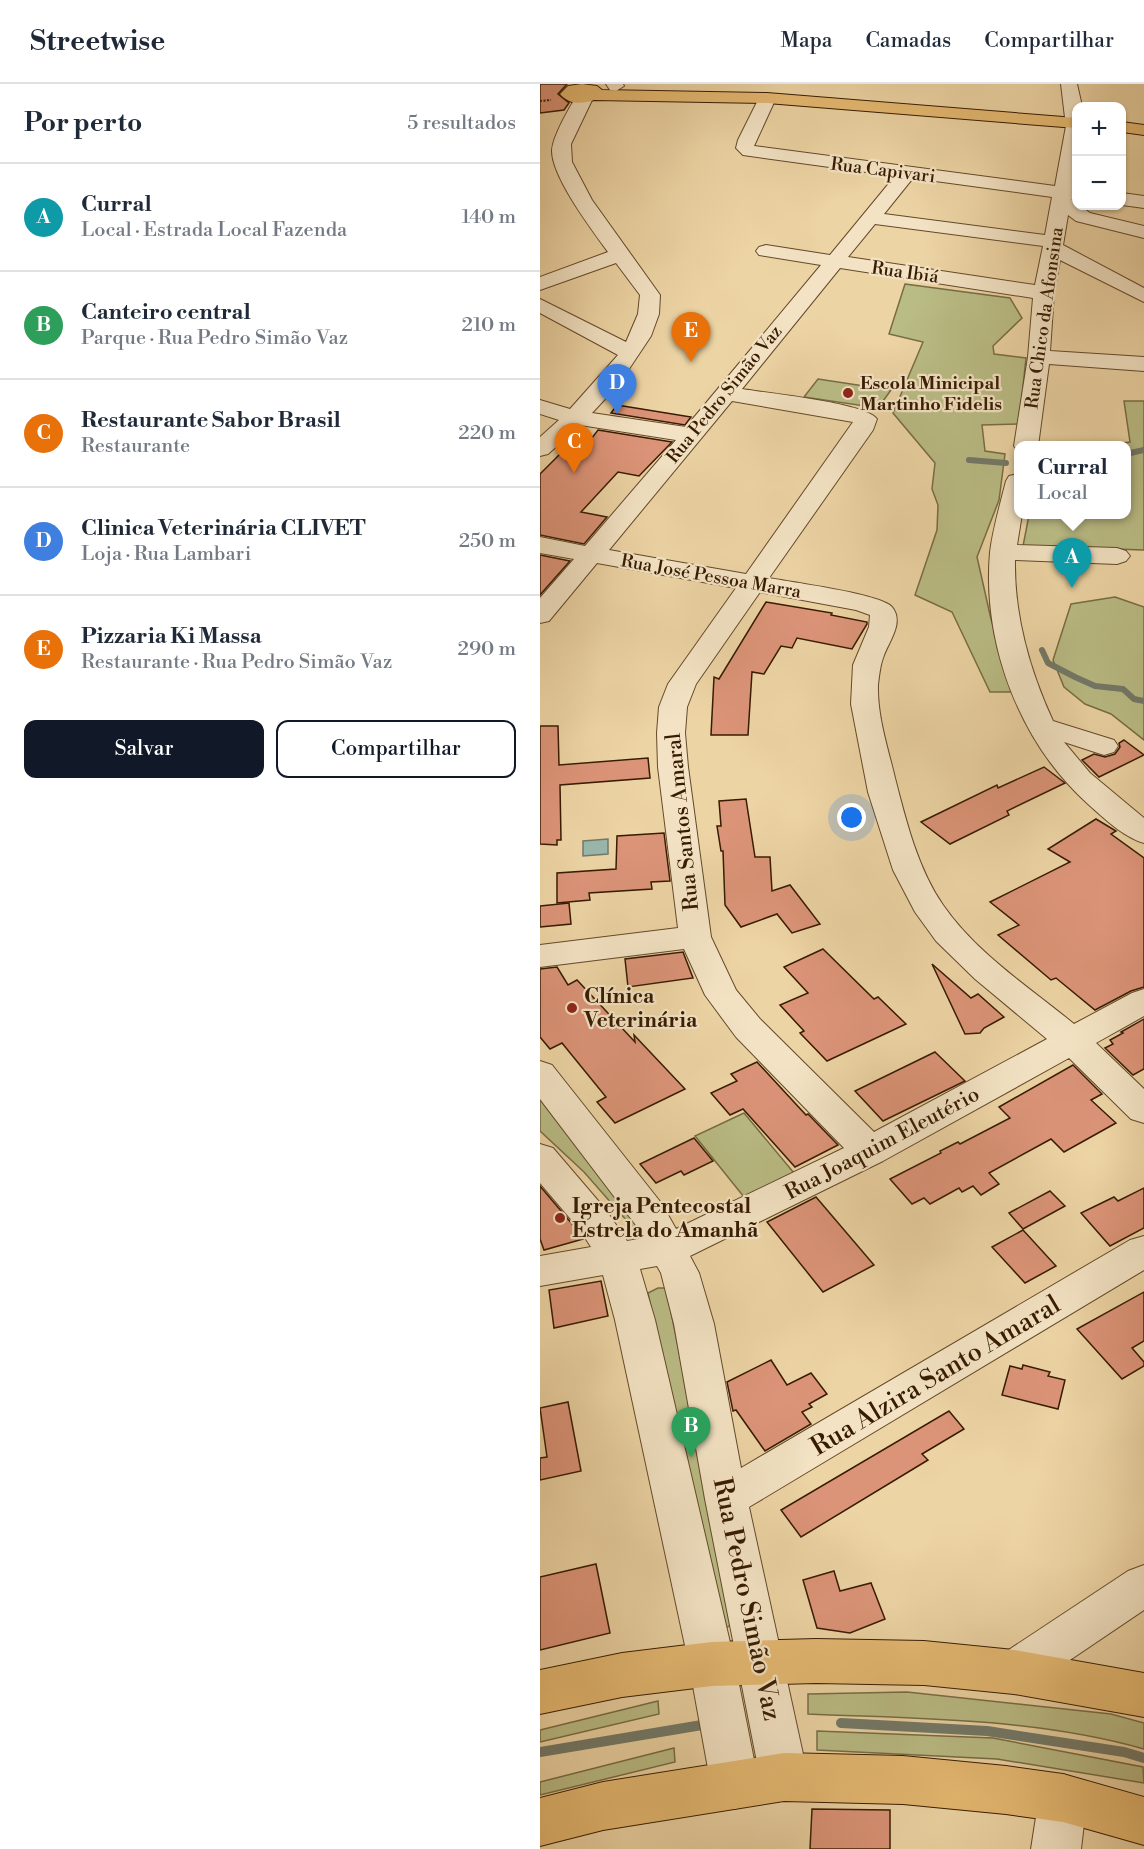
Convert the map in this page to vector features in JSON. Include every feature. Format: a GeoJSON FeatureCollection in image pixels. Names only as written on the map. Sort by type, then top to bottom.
{"type":"FeatureCollection","features":[{"type":"Feature","properties":{"kind":"main road"},"geometry":{"type":"LineString","coordinates":[[585,94],[621,85]]}},
{"type":"Feature","properties":{"kind":"main road"},"geometry":{"type":"LineString","coordinates":[[548,97],[585,94],[769,91],[1072,123]]}},
{"type":"Feature","properties":{"kind":"main road"},"geometry":{"type":"LineString","coordinates":[[1126,128],[1144,130]]}},
{"type":"Feature","properties":{"kind":"main road"},"geometry":{"type":"LineString","coordinates":[[540,1692],[622,1675],[712,1664],[760,1662],[924,1663],[1014,1672],[1144,1695]]}},
{"type":"Feature","properties":{"kind":"main road"},"geometry":{"type":"LineString","coordinates":[[540,1822],[603,1806],[784,1777],[903,1780],[1064,1798],[1144,1821]]}},
{"type":"Feature","properties":{"kind":"street","name":"Rua Chico da Afonsina"},"geometry":{"type":"LineString","coordinates":[[1067,84],[1072,106]]}},
{"type":"Feature","properties":{"kind":"street","name":"Rua Capivari"},"geometry":{"type":"LineString","coordinates":[[769,91],[747,140],[745,148],[749,151],[1066,196]]}},
{"type":"Feature","properties":{"kind":"street"},"geometry":{"type":"LineString","coordinates":[[540,449],[576,418],[630,353],[647,327],[652,308],[650,295],[564,169],[561,149],[585,94]]}},
{"type":"Feature","properties":{"kind":"street","name":"Rua Chico da Afonsina"},"geometry":{"type":"LineString","coordinates":[[1027,441],[1039,357],[1044,292],[1066,196],[1072,152]]}},
{"type":"Feature","properties":{"kind":"street","name":"Rua Pedro Simão Vaz"},"geometry":{"type":"LineString","coordinates":[[540,615],[692,435],[908,172]]}},
{"type":"Feature","properties":{"kind":"street"},"geometry":{"type":"LineString","coordinates":[[1066,196],[1083,217],[1144,232]]}},
{"type":"Feature","properties":{"kind":"street"},"geometry":{"type":"LineString","coordinates":[[1126,200],[1144,202]]}},
{"type":"Feature","properties":{"kind":"street"},"geometry":{"type":"LineString","coordinates":[[870,218],[1054,245],[1144,296]]}},
{"type":"Feature","properties":{"kind":"street","name":"Rua Ibiá"},"geometry":{"type":"LineString","coordinates":[[766,251],[1044,292]]}},
{"type":"Feature","properties":{"kind":"street"},"geometry":{"type":"LineString","coordinates":[[540,284],[621,254]]}},
{"type":"Feature","properties":{"kind":"street"},"geometry":{"type":"LineString","coordinates":[[540,305],[630,353]]}},
{"type":"Feature","properties":{"kind":"street"},"geometry":{"type":"LineString","coordinates":[[1039,357],[1144,364]]}},
{"type":"Feature","properties":{"kind":"street","name":"Rua Santos Amaral"},"geometry":{"type":"LineString","coordinates":[[726,393],[851,412],[864,417],[866,423],[682,684],[673,707],[671,733],[673,767],[695,937],[722,995],[748,1028],[870,1151]]}},
{"type":"Feature","properties":{"kind":"street"},"geometry":{"type":"LineString","coordinates":[[540,407],[576,418],[692,435]]}},
{"type":"Feature","properties":{"kind":"street"},"geometry":{"type":"LineString","coordinates":[[1014,500],[1003,552],[1003,595],[1010,637],[1025,688],[1046,735],[1077,776],[1113,810],[1144,833]]}},
{"type":"Feature","properties":{"kind":"street","name":"Rua José Pessoa Marra"},"geometry":{"type":"LineString","coordinates":[[540,545],[862,603],[881,610],[885,620],[869,659],[863,688],[866,715],[878,769],[902,854],[918,890],[943,927],[977,963],[1072,1041]]}},
{"type":"Feature","properties":{"kind":"street"},"geometry":{"type":"LineString","coordinates":[[1003,552],[1117,556]]}},
{"type":"Feature","properties":{"kind":"street"},"geometry":{"type":"LineString","coordinates":[[1046,735],[1066,733],[1104,746]]}},
{"type":"Feature","properties":{"kind":"street"},"geometry":{"type":"LineString","coordinates":[[540,956],[695,937]]}},
{"type":"Feature","properties":{"kind":"street","name":"Rua Joaquim Eleutério"},"geometry":{"type":"LineString","coordinates":[[540,1271],[668,1249],[756,1209],[870,1151],[1144,1001]]}},
{"type":"Feature","properties":{"kind":"street"},"geometry":{"type":"LineString","coordinates":[[1072,1041],[1144,1110]]}},
{"type":"Feature","properties":{"kind":"street","name":"Rua Pedro Simão Vaz"},"geometry":{"type":"LineString","coordinates":[[540,1074],[649,1214],[680,1273],[694,1324],[726,1499],[784,1777]]}},
{"type":"Feature","properties":{"kind":"street"},"geometry":{"type":"LineString","coordinates":[[540,1158],[593,1220],[617,1256],[635,1320],[712,1664],[735,1785]]}},
{"type":"Feature","properties":{"kind":"street","name":"Rua Alzira Santo Amaral"},"geometry":{"type":"LineString","coordinates":[[726,1499],[1144,1251]]}},
{"type":"Feature","properties":{"kind":"street"},"geometry":{"type":"LineString","coordinates":[[1014,1672],[1144,1585]]}},
{"type":"Feature","properties":{"kind":"street"},"geometry":{"type":"LineString","coordinates":[[1056,1849],[1064,1798]]}},
{"type":"Feature","properties":{"kind":"green space"},"geometry":{"type":"Polygon","coordinates":[[[905,284],[1010,298],[1022,318],[993,346],[994,354],[1026,358],[1019,424],[982,425],[985,451],[1005,454],[999,500],[977,557],[991,619],[1013,692],[990,692],[952,612],[915,595],[937,530],[938,505],[932,489],[935,463],[893,413],[923,342],[889,334],[905,284]]]}},
{"type":"Feature","properties":{"kind":"green space","name":"Escola Minicipal Martinho Fidelis"},"geometry":{"type":"Polygon","coordinates":[[[818,379],[891,390],[878,408],[804,397],[818,379]]]}},
{"type":"Feature","properties":{"kind":"green space"},"geometry":{"type":"Polygon","coordinates":[[[1124,401],[1144,401],[1144,550],[1023,546],[1028,519],[1131,519],[1130,441],[1124,401]]]}},
{"type":"Feature","properties":{"kind":"green space"},"geometry":{"type":"Polygon","coordinates":[[[1115,597],[1144,607],[1144,740],[1111,714],[1085,704],[1064,687],[1053,660],[1071,604],[1115,597]]]}},
{"type":"Feature","properties":{"kind":"green space"},"geometry":{"type":"Polygon","coordinates":[[[540,1098],[641,1229],[639,1232],[584,1172],[540,1131],[540,1098]]]}},
{"type":"Feature","properties":{"kind":"green space"},"geometry":{"type":"Polygon","coordinates":[[[744,1113],[794,1173],[744,1197],[695,1136],[744,1113]]]}},
{"type":"Feature","properties":{"kind":"green space"},"geometry":{"type":"Polygon","coordinates":[[[658,1288],[666,1288],[735,1622],[723,1630],[715,1628],[648,1293],[658,1288]]]}},
{"type":"Feature","properties":{"kind":"green space"},"geometry":{"type":"Polygon","coordinates":[[[907,1692],[1111,1714],[1144,1723],[1144,1749],[1061,1731],[1019,1726],[935,1719],[808,1714],[808,1694],[907,1692]]]}},
{"type":"Feature","properties":{"kind":"green space"},"geometry":{"type":"Polygon","coordinates":[[[658,1701],[659,1714],[540,1742],[540,1730],[658,1701]]]}},
{"type":"Feature","properties":{"kind":"green space"},"geometry":{"type":"Polygon","coordinates":[[[817,1731],[993,1738],[1143,1767],[1144,1783],[997,1759],[817,1750],[817,1731]]]}},
{"type":"Feature","properties":{"kind":"green space"},"geometry":{"type":"Polygon","coordinates":[[[674,1748],[675,1762],[540,1795],[540,1782],[674,1748]]]}},
{"type":"Feature","properties":{"kind":"water"},"geometry":{"type":"Polygon","coordinates":[[[608,839],[608,854],[583,856],[583,841],[608,839]]]}},
{"type":"Feature","properties":{"kind":"building"},"geometry":{"type":"Polygon","coordinates":[[[540,84],[567,84],[558,94],[569,103],[564,110],[540,113],[540,84]]]}},
{"type":"Feature","properties":{"kind":"building"},"geometry":{"type":"Polygon","coordinates":[[[617,405],[691,417],[685,425],[611,413],[617,405]]]}},
{"type":"Feature","properties":{"kind":"building"},"geometry":{"type":"Polygon","coordinates":[[[598,430],[672,442],[639,476],[618,472],[581,512],[607,517],[584,544],[540,535],[540,474],[566,448],[582,451],[598,430]]]}},
{"type":"Feature","properties":{"kind":"building"},"geometry":{"type":"Polygon","coordinates":[[[540,555],[570,561],[540,595],[540,555]]]}},
{"type":"Feature","properties":{"kind":"building"},"geometry":{"type":"Polygon","coordinates":[[[766,602],[832,613],[831,615],[867,622],[867,624],[852,649],[797,638],[792,648],[781,646],[764,674],[752,672],[748,735],[711,735],[714,677],[719,679],[766,602]]]}},
{"type":"Feature","properties":{"kind":"building"},"geometry":{"type":"Polygon","coordinates":[[[540,726],[558,726],[559,765],[648,758],[650,778],[560,785],[561,840],[557,840],[557,845],[540,844],[540,726]]]}},
{"type":"Feature","properties":{"kind":"building"},"geometry":{"type":"Polygon","coordinates":[[[1124,740],[1144,755],[1099,777],[1082,760],[1094,754],[1105,757],[1115,754],[1120,747],[1119,743],[1124,740]]]}},
{"type":"Feature","properties":{"kind":"building"},"geometry":{"type":"Polygon","coordinates":[[[1044,767],[1065,783],[1007,811],[1009,815],[950,844],[921,822],[997,785],[998,788],[1044,767]]]}},
{"type":"Feature","properties":{"kind":"building"},"geometry":{"type":"Polygon","coordinates":[[[746,799],[755,857],[770,857],[772,891],[790,885],[820,924],[792,933],[777,914],[741,927],[725,905],[723,851],[721,851],[717,826],[721,826],[719,801],[746,799]]]}},
{"type":"Feature","properties":{"kind":"building"},"geometry":{"type":"Polygon","coordinates":[[[1096,819],[1116,831],[1111,834],[1144,858],[1144,987],[1131,991],[1095,1010],[1056,978],[1051,980],[998,935],[1019,925],[990,902],[1070,862],[1048,849],[1096,819]]]}},
{"type":"Feature","properties":{"kind":"building"},"geometry":{"type":"Polygon","coordinates":[[[664,833],[670,881],[651,882],[652,889],[589,893],[590,900],[557,903],[557,873],[616,869],[617,836],[664,833]]]}},
{"type":"Feature","properties":{"kind":"building"},"geometry":{"type":"Polygon","coordinates":[[[569,903],[571,924],[540,927],[540,906],[569,903]]]}},
{"type":"Feature","properties":{"kind":"building"},"geometry":{"type":"Polygon","coordinates":[[[823,949],[874,999],[878,997],[906,1024],[827,1061],[800,1033],[804,1031],[780,1005],[808,993],[784,967],[823,949]]]}},
{"type":"Feature","properties":{"kind":"building"},"geometry":{"type":"Polygon","coordinates":[[[683,952],[693,978],[628,987],[625,959],[683,952]]]}},
{"type":"Feature","properties":{"kind":"building"},"geometry":{"type":"Polygon","coordinates":[[[932,964],[971,998],[978,994],[1004,1017],[984,1028],[980,1033],[965,1034],[932,964]]]}},
{"type":"Feature","properties":{"kind":"building"},"geometry":{"type":"Polygon","coordinates":[[[557,967],[568,985],[577,980],[635,1042],[634,1035],[685,1089],[615,1123],[597,1102],[606,1097],[562,1043],[550,1049],[540,1037],[540,969],[557,967]]]}},
{"type":"Feature","properties":{"kind":"building"},"geometry":{"type":"Polygon","coordinates":[[[1144,1019],[1144,1069],[1133,1075],[1105,1048],[1113,1044],[1110,1040],[1144,1019]]]}},
{"type":"Feature","properties":{"kind":"building"},"geometry":{"type":"Polygon","coordinates":[[[935,1052],[965,1081],[883,1121],[855,1091],[935,1052]]]}},
{"type":"Feature","properties":{"kind":"building"},"geometry":{"type":"Polygon","coordinates":[[[757,1062],[806,1115],[808,1114],[838,1145],[795,1167],[743,1109],[730,1115],[711,1093],[737,1081],[731,1074],[757,1062]]]}},
{"type":"Feature","properties":{"kind":"building"},"geometry":{"type":"Polygon","coordinates":[[[1073,1065],[1102,1094],[1091,1100],[1116,1123],[1064,1152],[1051,1139],[989,1173],[999,1184],[981,1195],[973,1186],[962,1192],[959,1188],[930,1204],[924,1198],[912,1204],[890,1179],[941,1153],[940,1151],[958,1142],[960,1144],[1010,1118],[999,1107],[1073,1065]]]}},
{"type":"Feature","properties":{"kind":"building"},"geometry":{"type":"Polygon","coordinates":[[[694,1138],[713,1161],[684,1175],[681,1171],[656,1183],[640,1164],[694,1138]]]}},
{"type":"Feature","properties":{"kind":"building","name":"Igreja Pentecostal Estrela do Amanhã"},"geometry":{"type":"Polygon","coordinates":[[[540,1186],[583,1239],[544,1250],[540,1239],[540,1186]]]}},
{"type":"Feature","properties":{"kind":"building"},"geometry":{"type":"Polygon","coordinates":[[[1144,1188],[1144,1228],[1110,1246],[1081,1213],[1114,1197],[1118,1201],[1144,1188]]]}},
{"type":"Feature","properties":{"kind":"building"},"geometry":{"type":"Polygon","coordinates":[[[1050,1191],[1065,1206],[1023,1229],[1009,1213],[1050,1191]]]}},
{"type":"Feature","properties":{"kind":"building"},"geometry":{"type":"Polygon","coordinates":[[[816,1197],[874,1265],[823,1292],[767,1222],[816,1197]]]}},
{"type":"Feature","properties":{"kind":"building"},"geometry":{"type":"Polygon","coordinates":[[[1023,1230],[1056,1266],[1025,1283],[992,1247],[1023,1230]]]}},
{"type":"Feature","properties":{"kind":"building"},"geometry":{"type":"Polygon","coordinates":[[[601,1281],[608,1316],[554,1328],[549,1290],[601,1281]]]}},
{"type":"Feature","properties":{"kind":"building"},"geometry":{"type":"Polygon","coordinates":[[[1144,1292],[1144,1341],[1132,1348],[1144,1362],[1144,1366],[1122,1379],[1077,1329],[1144,1292]]]}},
{"type":"Feature","properties":{"kind":"building"},"geometry":{"type":"Polygon","coordinates":[[[771,1360],[787,1385],[811,1373],[827,1394],[809,1404],[812,1407],[802,1412],[811,1424],[765,1451],[736,1410],[733,1411],[727,1382],[771,1360]]]}},
{"type":"Feature","properties":{"kind":"building"},"geometry":{"type":"Polygon","coordinates":[[[1023,1365],[1050,1372],[1048,1376],[1065,1380],[1058,1409],[1002,1395],[1010,1366],[1022,1369],[1023,1365]]]}},
{"type":"Feature","properties":{"kind":"building"},"geometry":{"type":"Polygon","coordinates":[[[568,1402],[581,1471],[540,1480],[540,1458],[547,1457],[540,1408],[568,1402]]]}},
{"type":"Feature","properties":{"kind":"building"},"geometry":{"type":"Polygon","coordinates":[[[949,1411],[964,1429],[922,1454],[928,1460],[801,1537],[781,1510],[949,1411]]]}},
{"type":"Feature","properties":{"kind":"building"},"geometry":{"type":"Polygon","coordinates":[[[596,1564],[610,1633],[540,1650],[540,1577],[596,1564]]]}},
{"type":"Feature","properties":{"kind":"building"},"geometry":{"type":"Polygon","coordinates":[[[834,1571],[840,1591],[871,1583],[885,1619],[850,1633],[817,1628],[803,1580],[834,1571]]]}},
{"type":"Feature","properties":{"kind":"building"},"geometry":{"type":"Polygon","coordinates":[[[812,1809],[890,1810],[890,1849],[810,1849],[812,1809]]]}},
{"type":"Feature","properties":{"kind":"waterway"},"geometry":{"type":"LineString","coordinates":[[1131,453],[1144,450]]}},
{"type":"Feature","properties":{"kind":"waterway"},"geometry":{"type":"LineString","coordinates":[[969,460],[1006,463]]}},
{"type":"Feature","properties":{"kind":"waterway"},"geometry":{"type":"LineString","coordinates":[[1042,650],[1048,663],[1075,677],[1095,686],[1123,689],[1134,699],[1144,701]]}},
{"type":"Feature","properties":{"kind":"waterway"},"geometry":{"type":"LineString","coordinates":[[841,1723],[987,1731],[1124,1752],[1144,1758]]}},
{"type":"Feature","properties":{"kind":"waterway"},"geometry":{"type":"LineString","coordinates":[[540,1752],[702,1725]]}},
{"type":"Feature","properties":{"kind":"place","name":"Pizzaria Ki Massa"},"geometry":{"type":"Point","coordinates":[691,362]}},
{"type":"Feature","properties":{"kind":"place","name":"Escola Minicipal Martinho Fidelis"},"geometry":{"type":"Point","coordinates":[848,393]}},
{"type":"Feature","properties":{"kind":"place","name":"Clinica Veterinária CLIVET"},"geometry":{"type":"Point","coordinates":[617,414]}},
{"type":"Feature","properties":{"kind":"place","name":"Restaurante Sabor Brasil"},"geometry":{"type":"Point","coordinates":[574,473]}},
{"type":"Feature","properties":{"kind":"place","name":"Curral"},"geometry":{"type":"Point","coordinates":[1072,588]}},
{"type":"Feature","properties":{"kind":"place","name":"Clínica Veterinária"},"geometry":{"type":"Point","coordinates":[572,1008]}},
{"type":"Feature","properties":{"kind":"place","name":"Igreja Pentecostal Estrela do Amanhã"},"geometry":{"type":"Point","coordinates":[560,1218]}},
{"type":"Feature","properties":{"kind":"place","name":"Canteiro central"},"geometry":{"type":"Point","coordinates":[691,1457]}}]}
